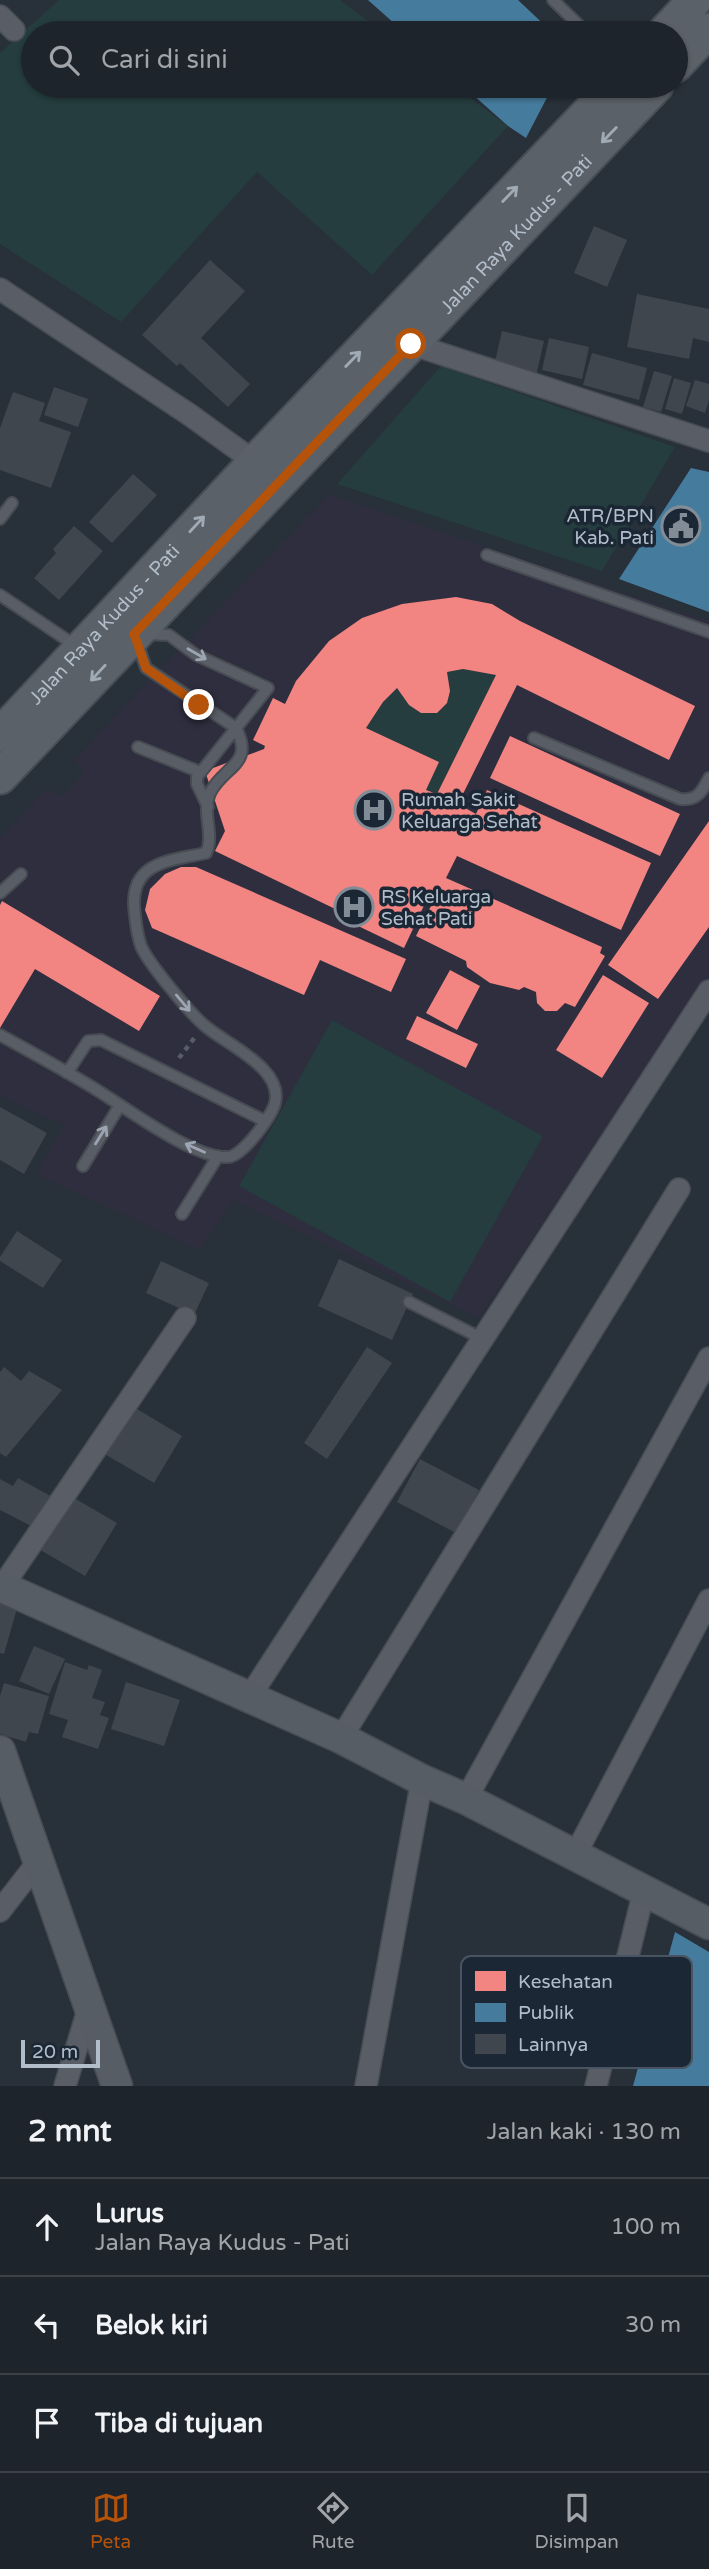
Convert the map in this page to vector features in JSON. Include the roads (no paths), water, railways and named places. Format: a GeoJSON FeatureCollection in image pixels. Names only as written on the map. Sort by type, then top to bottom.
{"type":"FeatureCollection","features":[{"type":"Feature","properties":{"kind":"main road"},"geometry":{"type":"LineString","coordinates":[[675,21],[695,0]]}},
{"type":"Feature","properties":{"kind":"main road"},"geometry":{"type":"LineString","coordinates":[[688,52],[709,30]]}},
{"type":"Feature","properties":{"kind":"main road","name":"Jalan Raya Kudus - Pati"},"geometry":{"type":"LineString","coordinates":[[0,777],[255,462],[603,98]]}},
{"type":"Feature","properties":{"kind":"main road","name":"Jalan Raya Kudus - Pati"},"geometry":{"type":"LineString","coordinates":[[0,735],[81,650],[123,625],[411,344],[645,98]]}},
{"type":"Feature","properties":{"kind":"street"},"geometry":{"type":"LineString","coordinates":[[0,289],[190,415],[255,462]]}},
{"type":"Feature","properties":{"kind":"street"},"geometry":{"type":"LineString","coordinates":[[411,344],[709,441]]}},
{"type":"Feature","properties":{"kind":"street"},"geometry":{"type":"LineString","coordinates":[[250,1696],[709,991]]}},
{"type":"Feature","properties":{"kind":"street"},"geometry":{"type":"LineString","coordinates":[[341,1738],[680,1189]]}},
{"type":"Feature","properties":{"kind":"street"},"geometry":{"type":"LineString","coordinates":[[185,1318],[1,1586],[341,1738],[709,1924]]}},
{"type":"Feature","properties":{"kind":"street"},"geometry":{"type":"LineString","coordinates":[[466,1799],[709,1358]]}},
{"type":"Feature","properties":{"kind":"street"},"geometry":{"type":"LineString","coordinates":[[575,1855],[709,1600]]}},
{"type":"Feature","properties":{"kind":"street"},"geometry":{"type":"LineString","coordinates":[[0,1751],[117,2086]]}},
{"type":"Feature","properties":{"kind":"street"},"geometry":{"type":"LineString","coordinates":[[366,2086],[422,1780]]}},
{"type":"Feature","properties":{"kind":"street"},"geometry":{"type":"LineString","coordinates":[[0,1911],[38,1862]]}},
{"type":"Feature","properties":{"kind":"street"},"geometry":{"type":"LineString","coordinates":[[628,1956],[644,1891]]}},
{"type":"Feature","properties":{"kind":"street"},"geometry":{"type":"LineString","coordinates":[[65,2086],[89,2007]]}},
{"type":"Feature","properties":{"kind":"street"},"geometry":{"type":"LineString","coordinates":[[596,2086],[600,2068]]}},
{"type":"Feature","properties":{"kind":"lane"},"geometry":{"type":"LineString","coordinates":[[553,0],[575,21]]}},
{"type":"Feature","properties":{"kind":"lane"},"geometry":{"type":"LineString","coordinates":[[0,519],[12,503]]}},
{"type":"Feature","properties":{"kind":"lane"},"geometry":{"type":"LineString","coordinates":[[487,555],[709,632]]}},
{"type":"Feature","properties":{"kind":"lane"},"geometry":{"type":"LineString","coordinates":[[0,595],[81,650]]}},
{"type":"Feature","properties":{"kind":"lane"},"geometry":{"type":"LineString","coordinates":[[123,625],[169,635],[196,655],[268,688],[197,777],[208,807]]}},
{"type":"Feature","properties":{"kind":"lane"},"geometry":{"type":"LineString","coordinates":[[0,1035],[199,1151],[218,1156],[230,1158],[242,1151],[275,1105],[274,1083],[256,1062],[204,1026],[173,991],[142,948],[133,898],[138,878],[151,867],[206,853],[210,845],[210,793],[239,760],[243,741],[236,728],[146,668],[123,625]]}},
{"type":"Feature","properties":{"kind":"lane"},"geometry":{"type":"LineString","coordinates":[[534,738],[680,799],[698,796],[709,778]]}},
{"type":"Feature","properties":{"kind":"lane"},"geometry":{"type":"LineString","coordinates":[[138,747],[200,772]]}},
{"type":"Feature","properties":{"kind":"lane"},"geometry":{"type":"LineString","coordinates":[[0,893],[21,874]]}},
{"type":"Feature","properties":{"kind":"lane"},"geometry":{"type":"LineString","coordinates":[[67,1073],[88,1041],[97,1039],[265,1121]]}},
{"type":"Feature","properties":{"kind":"lane"},"geometry":{"type":"LineString","coordinates":[[83,1166],[120,1105]]}},
{"type":"Feature","properties":{"kind":"lane"},"geometry":{"type":"LineString","coordinates":[[182,1214],[218,1156]]}},
{"type":"Feature","properties":{"kind":"lane"},"geometry":{"type":"LineString","coordinates":[[409,1302],[483,1339]]}},
{"type":"Feature","properties":{"kind":"place","name":"ATR/BPN Kab. Pati"},"geometry":{"type":"Point","coordinates":[681,526]}},
{"type":"Feature","properties":{"kind":"place","name":"Rumah Sakit Keluarga Sehat"},"geometry":{"type":"Point","coordinates":[374,810]}},
{"type":"Feature","properties":{"kind":"place","name":"RS Keluarga Sehat Pati"},"geometry":{"type":"Point","coordinates":[354,907]}}]}
